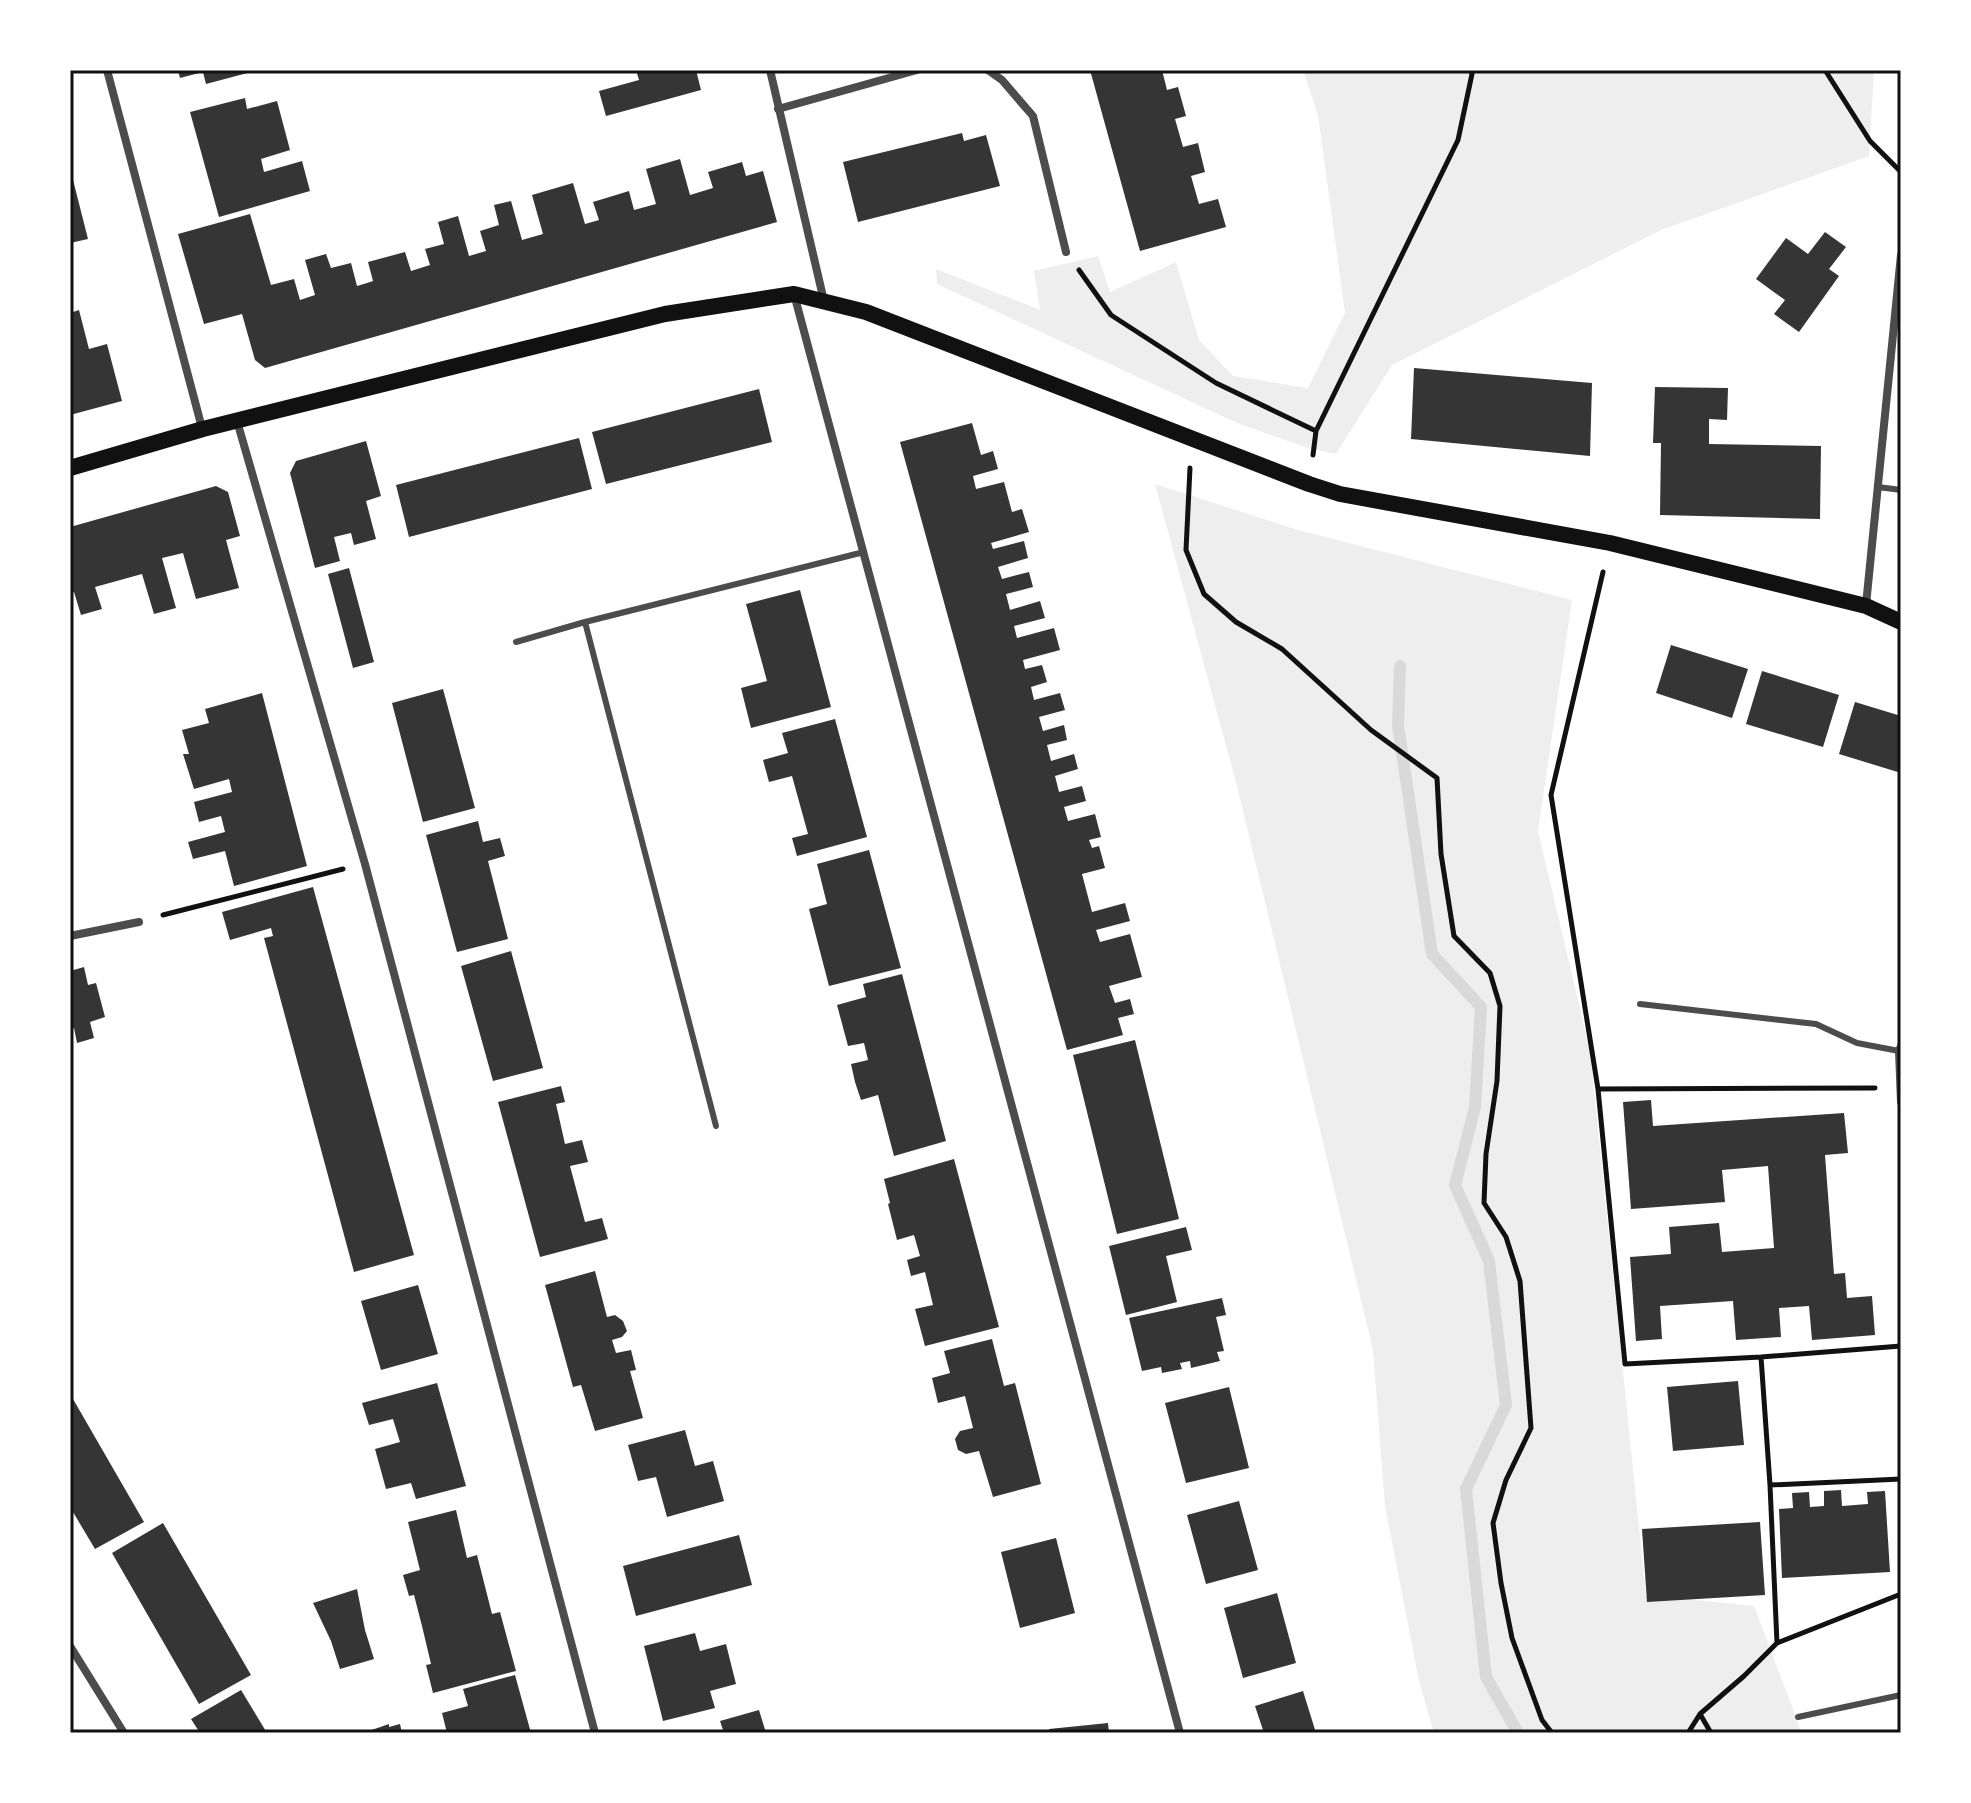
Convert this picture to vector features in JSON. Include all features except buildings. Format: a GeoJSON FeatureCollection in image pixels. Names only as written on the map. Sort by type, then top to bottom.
{"type":"FeatureCollection","features":[{"type":"Feature","properties":{"kind":"main road"},"geometry":{"type":"LineString","coordinates":[[70,468],[203,429],[665,314],[794,294],[866,312],[1340,494],[1610,543],[1866,606],[1901,622]]}},
{"type":"Feature","properties":{"kind":"street"},"geometry":{"type":"LineString","coordinates":[[107,70],[203,429]]}},
{"type":"Feature","properties":{"kind":"street"},"geometry":{"type":"LineString","coordinates":[[770,70],[824,301]]}},
{"type":"Feature","properties":{"kind":"street"},"geometry":{"type":"LineString","coordinates":[[778,109],[917,70]]}},
{"type":"Feature","properties":{"kind":"street"},"geometry":{"type":"LineString","coordinates":[[988,70],[1002,80],[1033,116],[1066,252]]}},
{"type":"Feature","properties":{"kind":"street"},"geometry":{"type":"LineString","coordinates":[[1866,606],[1901,255]]}},
{"type":"Feature","properties":{"kind":"street"},"geometry":{"type":"LineString","coordinates":[[794,294],[1180,1733]]}},
{"type":"Feature","properties":{"kind":"street"},"geometry":{"type":"LineString","coordinates":[[237,421],[365,864],[595,1733]]}},
{"type":"Feature","properties":{"kind":"street"},"geometry":{"type":"LineString","coordinates":[[70,936],[139,922]]}},
{"type":"Feature","properties":{"kind":"street"},"geometry":{"type":"LineString","coordinates":[[1900,1048],[1901,1102]]}},
{"type":"Feature","properties":{"kind":"street"},"geometry":{"type":"LineString","coordinates":[[70,1646],[124,1733]]}},
{"type":"Feature","properties":{"kind":"lane"},"geometry":{"type":"LineString","coordinates":[[1878,487],[1901,490]]}},
{"type":"Feature","properties":{"kind":"lane"},"geometry":{"type":"LineString","coordinates":[[516,642],[864,552]]}},
{"type":"Feature","properties":{"kind":"lane"},"geometry":{"type":"LineString","coordinates":[[585,622],[716,1126]]}},
{"type":"Feature","properties":{"kind":"lane"},"geometry":{"type":"LineString","coordinates":[[1640,1004],[1816,1024],[1857,1043],[1900,1048]]}},
{"type":"Feature","properties":{"kind":"lane"},"geometry":{"type":"LineString","coordinates":[[1798,1717],[1901,1695]]}},
{"type":"Feature","properties":{"kind":"path"},"geometry":{"type":"LineString","coordinates":[[1309,484],[1316,431],[1458,140],[1472,74],[1470,70]]}},
{"type":"Feature","properties":{"kind":"path"},"geometry":{"type":"LineString","coordinates":[[1825,70],[1870,141],[1901,172]]}},
{"type":"Feature","properties":{"kind":"path"},"geometry":{"type":"LineString","coordinates":[[1066,252],[1111,315],[1216,383],[1316,431]]}},
{"type":"Feature","properties":{"kind":"path"},"geometry":{"type":"LineString","coordinates":[[1191,437],[1186,550],[1204,594],[1236,622],[1282,649],[1371,730],[1437,778],[1441,854],[1454,936],[1490,973],[1500,1006],[1497,1081],[1486,1154],[1484,1203],[1506,1237],[1520,1281],[1531,1428],[1506,1480],[1493,1523],[1512,1638],[1542,1720],[1552,1733]]}},
{"type":"Feature","properties":{"kind":"path"},"geometry":{"type":"LineString","coordinates":[[1610,543],[1551,795],[1598,1089],[1625,1364],[1901,1346]]}},
{"type":"Feature","properties":{"kind":"path"},"geometry":{"type":"LineString","coordinates":[[139,922],[365,864]]}},
{"type":"Feature","properties":{"kind":"path"},"geometry":{"type":"LineString","coordinates":[[1598,1089],[1900,1088]]}},
{"type":"Feature","properties":{"kind":"path"},"geometry":{"type":"LineString","coordinates":[[1761,1357],[1777,1643]]}},
{"type":"Feature","properties":{"kind":"path"},"geometry":{"type":"LineString","coordinates":[[1770,1485],[1901,1479]]}},
{"type":"Feature","properties":{"kind":"path"},"geometry":{"type":"LineString","coordinates":[[1688,1733],[1700,1714],[1777,1643],[1901,1594]]}},
{"type":"Feature","properties":{"kind":"path"},"geometry":{"type":"LineString","coordinates":[[1700,1714],[1711,1733]]}},
{"type":"Feature","properties":{"kind":"shaded area"},"geometry":{"type":"Polygon","coordinates":[[[1303,70],[1874,70],[1869,156],[1661,230],[1392,365],[1336,454],[1308,448],[1237,423],[937,284],[936,269],[1040,310],[1034,271],[1098,256],[1110,292],[1176,262],[1199,340],[1233,376],[1308,388],[1345,313],[1318,115],[1303,70]]]}},
{"type":"Feature","properties":{"kind":"shaded area"},"geometry":{"type":"Polygon","coordinates":[[[1155,484],[1298,530],[1572,600],[1538,831],[1590,1051],[1646,1595],[1754,1606],[1802,1733],[1434,1733],[1419,1681],[1385,1506],[1373,1350],[1237,786],[1155,484]]]}},
{"type":"Feature","properties":{"kind":"waterway"},"geometry":{"type":"LineString","coordinates":[[1400,666],[1398,725],[1432,954],[1481,1007],[1475,1107],[1455,1185],[1489,1261],[1506,1405],[1466,1489],[1486,1677],[1518,1733]]}}]}
